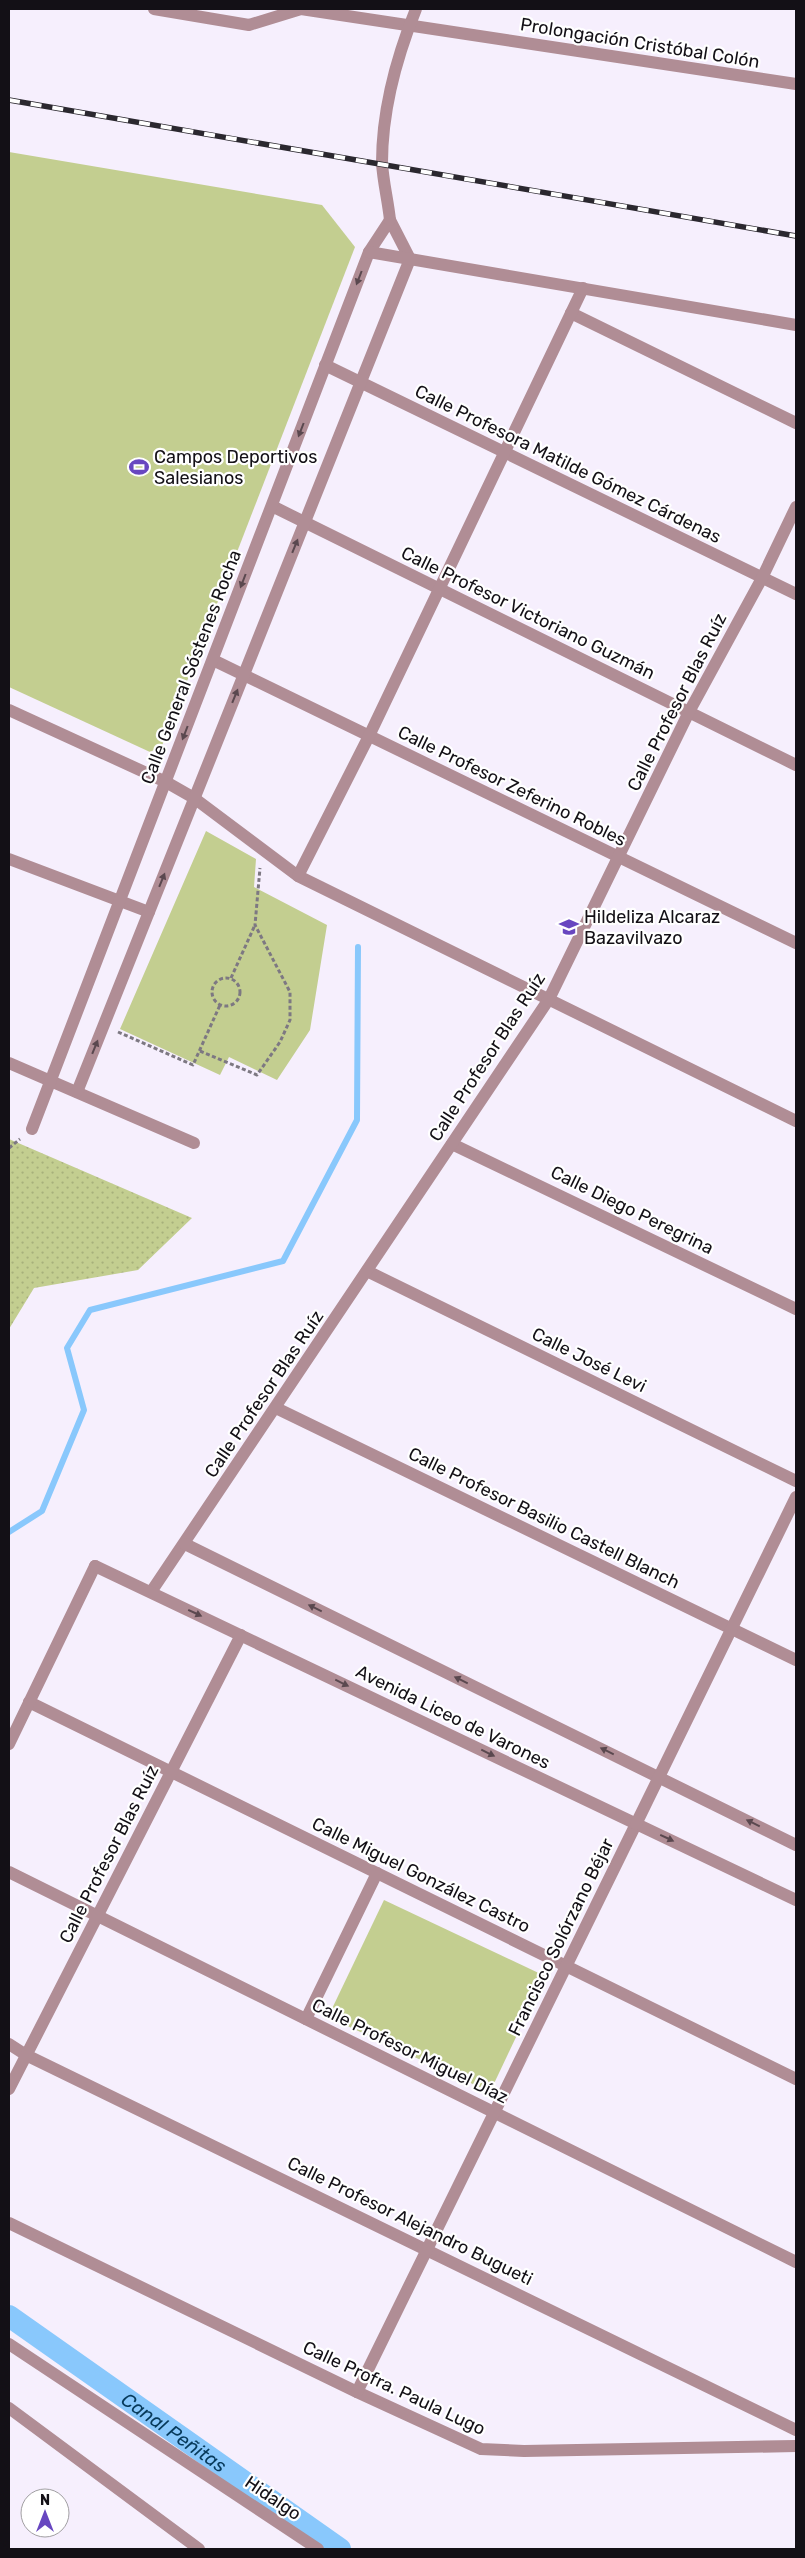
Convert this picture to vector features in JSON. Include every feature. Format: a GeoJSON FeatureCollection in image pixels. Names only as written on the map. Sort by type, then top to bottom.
{"type":"FeatureCollection","features":[{"type":"Feature","properties":{"kind":"street","name":"Prolongación Cristóbal Colón"},"geometry":{"type":"LineString","coordinates":[[154,9],[218,14],[249,25],[301,9],[796,84]]}},
{"type":"Feature","properties":{"kind":"street"},"geometry":{"type":"LineString","coordinates":[[77,1092],[410,259],[390,220],[382,164],[386,111],[409,26],[416,9]]}},
{"type":"Feature","properties":{"kind":"street","name":"Calle General Sóstenes Rocha"},"geometry":{"type":"LineString","coordinates":[[32,1129],[369,252],[390,220]]}},
{"type":"Feature","properties":{"kind":"street"},"geometry":{"type":"LineString","coordinates":[[369,252],[796,325]]}},
{"type":"Feature","properties":{"kind":"street"},"geometry":{"type":"LineString","coordinates":[[298,876],[369,736],[506,453],[583,288]]}},
{"type":"Feature","properties":{"kind":"street"},"geometry":{"type":"LineString","coordinates":[[571,313],[796,423]]}},
{"type":"Feature","properties":{"kind":"street","name":"Calle Profesora Matilde Gómez Cárdenas"},"geometry":{"type":"LineString","coordinates":[[325,365],[796,594]]}},
{"type":"Feature","properties":{"kind":"street","name":"Calle Profesor Victoriano Guzmán"},"geometry":{"type":"LineString","coordinates":[[272,506],[796,764]]}},
{"type":"Feature","properties":{"kind":"street","name":"Calle Profesor Blas Ruíz"},"geometry":{"type":"LineString","coordinates":[[151,1592],[549,999],[689,712],[762,578],[796,507]]}},
{"type":"Feature","properties":{"kind":"street","name":"Calle Profesor Zeferino Robles"},"geometry":{"type":"LineString","coordinates":[[213,660],[796,943]]}},
{"type":"Feature","properties":{"kind":"street"},"geometry":{"type":"LineString","coordinates":[[9,710],[166,782],[194,798],[298,876],[796,1121]]}},
{"type":"Feature","properties":{"kind":"street"},"geometry":{"type":"LineString","coordinates":[[9,859],[149,912]]}},
{"type":"Feature","properties":{"kind":"street"},"geometry":{"type":"LineString","coordinates":[[9,1063],[194,1143]]}},
{"type":"Feature","properties":{"kind":"street","name":"Calle Diego Peregrina"},"geometry":{"type":"LineString","coordinates":[[452,1144],[796,1308]]}},
{"type":"Feature","properties":{"kind":"street","name":"Calle José Levi"},"geometry":{"type":"LineString","coordinates":[[367,1271],[796,1481]]}},
{"type":"Feature","properties":{"kind":"street","name":"Calle Profesor Basilio Castell Blanch"},"geometry":{"type":"LineString","coordinates":[[276,1408],[796,1660]]}},
{"type":"Feature","properties":{"kind":"street","name":"Francisco Solórzano Béjar"},"geometry":{"type":"LineString","coordinates":[[357,2392],[796,1497]]}},
{"type":"Feature","properties":{"kind":"street","name":"Avenida Liceo de Varones"},"geometry":{"type":"LineString","coordinates":[[185,1544],[796,1845]]}},
{"type":"Feature","properties":{"kind":"street","name":"Avenida Liceo de Varones"},"geometry":{"type":"LineString","coordinates":[[29,1702],[95,1566],[796,1900]]}},
{"type":"Feature","properties":{"kind":"street","name":"Calle Profesor Blas Ruíz"},"geometry":{"type":"LineString","coordinates":[[9,2089],[241,1635]]}},
{"type":"Feature","properties":{"kind":"street"},"geometry":{"type":"LineString","coordinates":[[9,1744],[29,1702]]}},
{"type":"Feature","properties":{"kind":"street","name":"Calle Miguel González Castro"},"geometry":{"type":"LineString","coordinates":[[29,1702],[796,2079]]}},
{"type":"Feature","properties":{"kind":"street","name":"Calle Profesor Miguel Díaz"},"geometry":{"type":"LineString","coordinates":[[9,1872],[796,2262]]}},
{"type":"Feature","properties":{"kind":"street"},"geometry":{"type":"LineString","coordinates":[[306,2020],[377,1873]]}},
{"type":"Feature","properties":{"kind":"street","name":"Calle Profesor Alejandro Bugueti"},"geometry":{"type":"LineString","coordinates":[[9,2044],[26,2055],[427,2248],[796,2430]]}},
{"type":"Feature","properties":{"kind":"street","name":"Calle Profra. Paula Lugo"},"geometry":{"type":"LineString","coordinates":[[9,2223],[357,2392],[481,2449],[498,2451],[796,2446]]}},
{"type":"Feature","properties":{"kind":"street","name":"Hidalgo"},"geometry":{"type":"LineString","coordinates":[[9,2344],[318,2549]]}},
{"type":"Feature","properties":{"kind":"street"},"geometry":{"type":"LineString","coordinates":[[9,2408],[199,2549]]}},
{"type":"Feature","properties":{"kind":"path"},"geometry":{"type":"LineString","coordinates":[[231,978],[255,924],[260,866]]}},
{"type":"Feature","properties":{"kind":"path"},"geometry":{"type":"LineString","coordinates":[[200,1051],[257,1075],[280,1042],[290,1020],[290,992],[255,924]]}},
{"type":"Feature","properties":{"kind":"path"},"geometry":{"type":"LineString","coordinates":[[222,978],[231,978],[238,984],[239,998],[229,1006],[220,1005],[213,998],[214,984],[222,978]]}},
{"type":"Feature","properties":{"kind":"path"},"geometry":{"type":"LineString","coordinates":[[104,1026],[194,1065],[220,1005]]}},
{"type":"Feature","properties":{"kind":"green space","name":"Campos Deportivos Salesianos"},"geometry":{"type":"Polygon","coordinates":[[[9,152],[322,205],[355,247],[162,746],[150,752],[9,687],[9,152]]]}},
{"type":"Feature","properties":{"kind":"green space"},"geometry":{"type":"Polygon","coordinates":[[[206,831],[256,859],[254,887],[327,925],[310,1030],[277,1080],[229,1057],[220,1075],[120,1029],[206,831]]]}},
{"type":"Feature","properties":{"kind":"green space"},"geometry":{"type":"Polygon","coordinates":[[[9,1139],[192,1218],[138,1270],[34,1288],[9,1329],[9,1139]]]}},
{"type":"Feature","properties":{"kind":"green space"},"geometry":{"type":"Polygon","coordinates":[[[384,1900],[545,1976],[490,2092],[328,2017],[384,1900]]]}},
{"type":"Feature","properties":{"kind":"waterway"},"geometry":{"type":"LineString","coordinates":[[9,1532],[42,1511],[84,1410],[67,1348],[90,1310],[283,1261],[357,1120],[358,947]]}},
{"type":"Feature","properties":{"kind":"waterway","name":"Canal Peñitas"},"geometry":{"type":"LineString","coordinates":[[9,2316],[340,2549]]}},
{"type":"Feature","properties":{"kind":"railway"},"geometry":{"type":"LineString","coordinates":[[9,100],[796,236]]}},
{"type":"Feature","properties":{"kind":"place","name":"Campos Deportivos Salesianos"},"geometry":{"type":"Point","coordinates":[139,467]}},
{"type":"Feature","properties":{"kind":"place","name":"Hildeliza Alcaraz Bazavilvazo"},"geometry":{"type":"Point","coordinates":[569,927]}}]}
